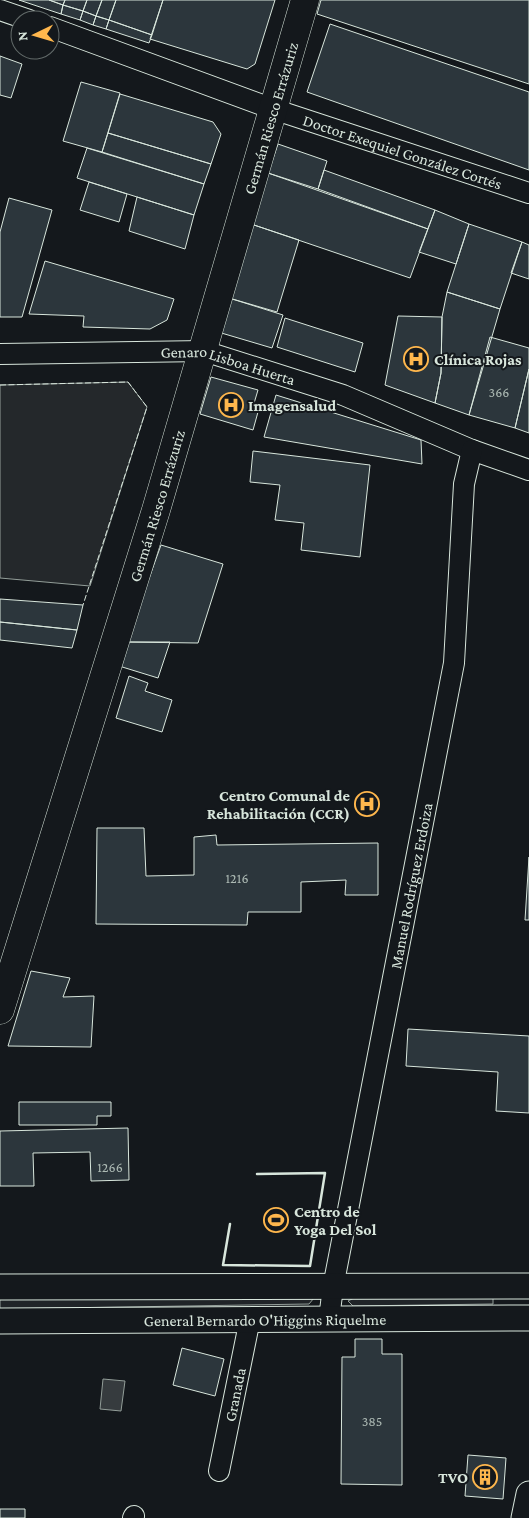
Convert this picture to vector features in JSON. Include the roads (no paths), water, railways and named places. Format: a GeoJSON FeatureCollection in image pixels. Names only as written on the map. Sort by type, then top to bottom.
{"type":"FeatureCollection","features":[{"type":"Feature","properties":{"kind":"main road","name":"Germán Riesco Errázuriz"},"geometry":{"type":"LineString","coordinates":[[0,1010],[79,762],[204,351],[305,0]]}},
{"type":"Feature","properties":{"kind":"street","name":"Doctor Exequiel González Cortés"},"geometry":{"type":"LineString","coordinates":[[60,31],[273,108],[529,193]]}},
{"type":"Feature","properties":{"kind":"street","name":"Genaro Lisboa Huerta"},"geometry":{"type":"LineString","coordinates":[[0,354],[204,351],[343,395],[472,450],[529,470]]}},
{"type":"Feature","properties":{"kind":"street","name":"Manuel Rodríguez Erdoiza"},"geometry":{"type":"LineString","coordinates":[[329,1319],[333,1287],[454,663],[464,484],[472,450]]}},
{"type":"Feature","properties":{"kind":"street","name":"General Bernardo O'Higgins Riquelme"},"geometry":{"type":"LineString","coordinates":[[0,1287],[529,1286]]}},
{"type":"Feature","properties":{"kind":"street","name":"General Bernardo O'Higgins Riquelme"},"geometry":{"type":"LineString","coordinates":[[0,1321],[529,1318]]}},
{"type":"Feature","properties":{"kind":"street","name":"Granada"},"geometry":{"type":"LineString","coordinates":[[219,1471],[250,1319]]}},
{"type":"Feature","properties":{"kind":"street"},"geometry":{"type":"LineString","coordinates":[[524,1518],[529,1494]]}},
{"type":"Feature","properties":{"kind":"place","name":"Clínica Rojas"},"geometry":{"type":"Point","coordinates":[416,359]}},
{"type":"Feature","properties":{"kind":"place","name":"Imagensalud"},"geometry":{"type":"Point","coordinates":[231,405]}},
{"type":"Feature","properties":{"kind":"place","name":"Centro Comunal de Rehabilitación (CCR)"},"geometry":{"type":"Point","coordinates":[367,804]}},
{"type":"Feature","properties":{"kind":"place","name":"Centro de Yoga Del Sol"},"geometry":{"type":"Point","coordinates":[276,1220]}},
{"type":"Feature","properties":{"kind":"place","name":"TVO"},"geometry":{"type":"Point","coordinates":[485,1477]}}]}
